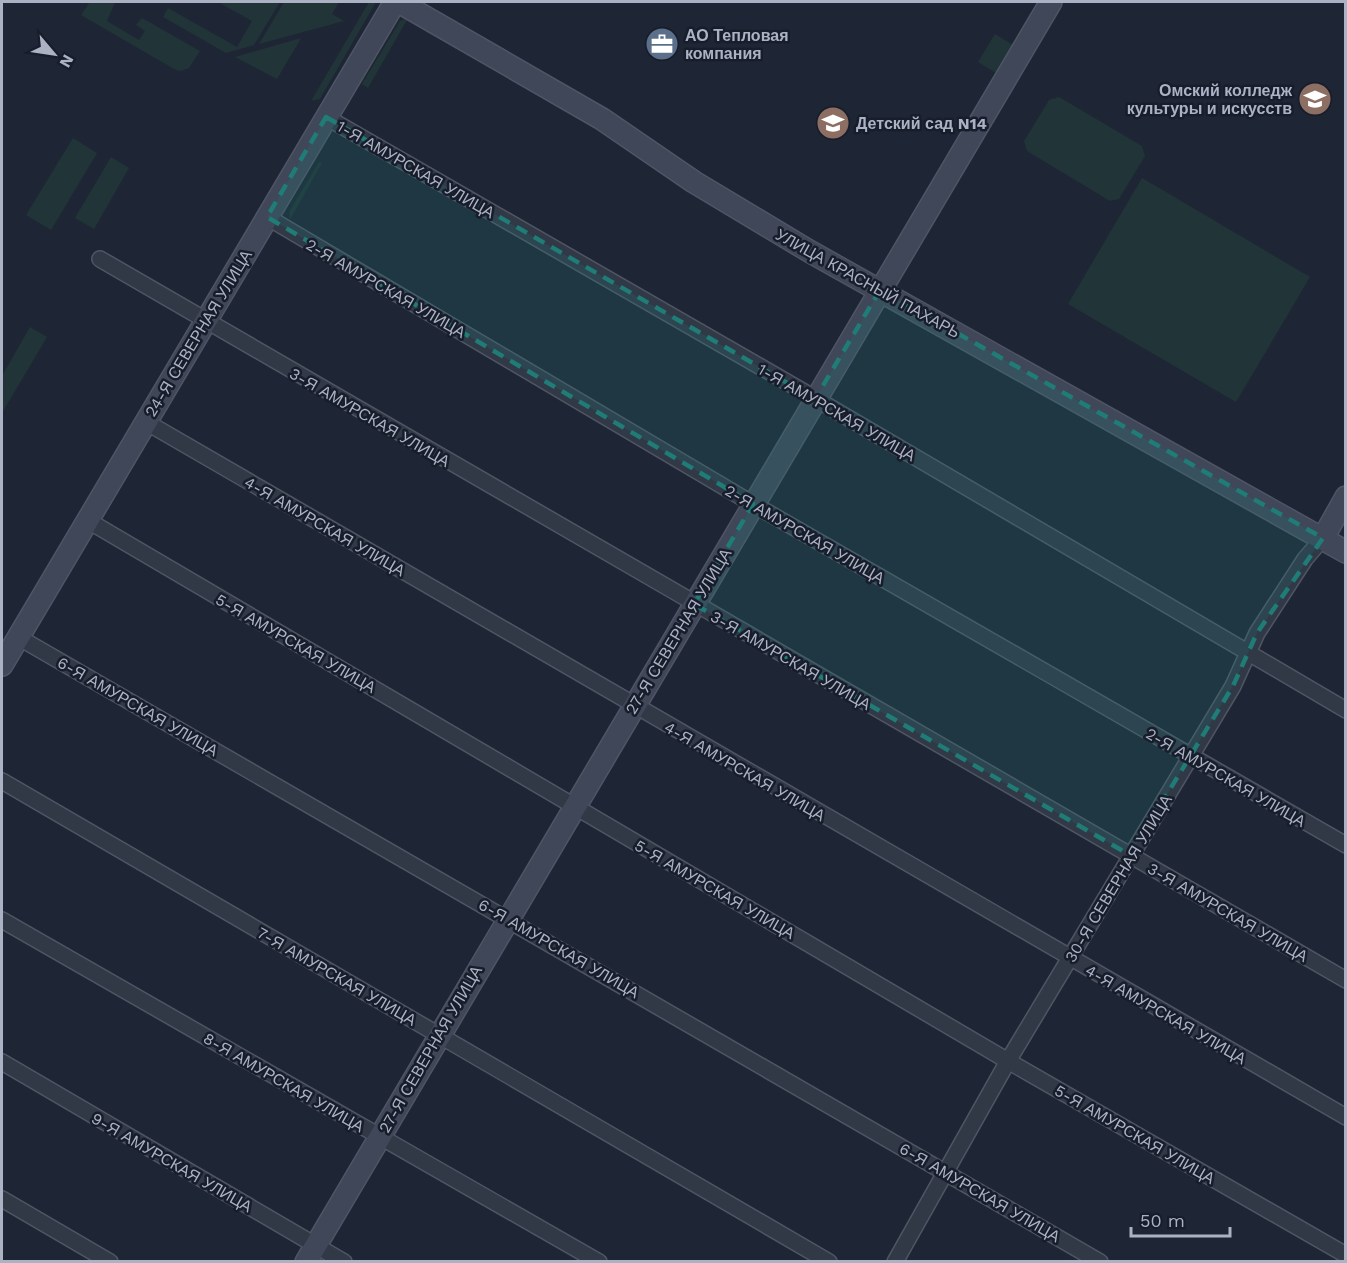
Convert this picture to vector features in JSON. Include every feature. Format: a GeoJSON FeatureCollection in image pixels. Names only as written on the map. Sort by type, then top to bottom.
{"type":"FeatureCollection","features":[{"type":"Feature","properties":{"kind":"street","name":"24-Я СЕВЕРНАЯ УЛИЦА"},"geometry":{"type":"LineString","coordinates":[[2,665],[326,117],[397,2]]}},
{"type":"Feature","properties":{"kind":"street","name":"УЛИЦА КРАСНЫЙ ПАХАРЬ"},"geometry":{"type":"LineString","coordinates":[[397,2],[602,119],[694,182],[809,252],[1346,552]]}},
{"type":"Feature","properties":{"kind":"street","name":"27-Я СЕВЕРНАЯ УЛИЦА"},"geometry":{"type":"LineString","coordinates":[[310,1253],[1051,2]]}},
{"type":"Feature","properties":{"kind":"street","name":"1-Я АМУРСКАЯ УЛИЦА"},"geometry":{"type":"LineString","coordinates":[[326,117],[815,399],[1346,710]]}},
{"type":"Feature","properties":{"kind":"street","name":"2-Я АМУРСКАЯ УЛИЦА"},"geometry":{"type":"LineString","coordinates":[[267,218],[753,504],[1346,845]]}},
{"type":"Feature","properties":{"kind":"street","name":"3-Я АМУРСКАЯ УЛИЦА"},"geometry":{"type":"LineString","coordinates":[[100,259],[1346,980]]}},
{"type":"Feature","properties":{"kind":"street","name":"4-Я АМУРСКАЯ УЛИЦА"},"geometry":{"type":"LineString","coordinates":[[146,422],[633,707],[1346,1117]]}},
{"type":"Feature","properties":{"kind":"street","name":"30-Я СЕВЕРНАЯ УЛИЦА"},"geometry":{"type":"LineString","coordinates":[[895,1262],[1008,1061],[1071,960],[1130,855],[1233,687],[1247,652],[1305,559],[1323,538],[1346,497]]}},
{"type":"Feature","properties":{"kind":"street","name":"5-Я АМУРСКАЯ УЛИЦА"},"geometry":{"type":"LineString","coordinates":[[87,520],[1008,1061],[1346,1255]]}},
{"type":"Feature","properties":{"kind":"street","name":"6-Я АМУРСКАЯ УЛИЦА"},"geometry":{"type":"LineString","coordinates":[[18,637],[1100,1262]]}},
{"type":"Feature","properties":{"kind":"street","name":"7-Я АМУРСКАЯ УЛИЦА"},"geometry":{"type":"LineString","coordinates":[[2,781],[829,1262]]}},
{"type":"Feature","properties":{"kind":"street","name":"8-Я АМУРСКАЯ УЛИЦА"},"geometry":{"type":"LineString","coordinates":[[2,920],[598,1262]]}},
{"type":"Feature","properties":{"kind":"street","name":"9-Я АМУРСКАЯ УЛИЦА"},"geometry":{"type":"LineString","coordinates":[[2,1062],[310,1253],[344,1262]]}},
{"type":"Feature","properties":{"kind":"street"},"geometry":{"type":"LineString","coordinates":[[2,1199],[110,1262]]}},
{"type":"Feature","properties":{"kind":"highlighted area"},"geometry":{"type":"Polygon","coordinates":[[[326,117],[815,399],[880,290],[1323,538],[1257,633],[1233,686],[1130,855],[694,604],[753,504],[267,217],[326,117]]]}},
{"type":"Feature","properties":{"kind":"green space"},"geometry":{"type":"Polygon","coordinates":[[[90,2],[115,2],[107,21],[139,40],[145,31],[136,25],[142,18],[200,51],[189,68],[180,71],[174,69],[81,15],[90,2]]]}},
{"type":"Feature","properties":{"kind":"green space"},"geometry":{"type":"Polygon","coordinates":[[[218,2],[280,2],[254,45],[226,53],[163,17],[168,8],[237,47],[252,21],[218,2]]]}},
{"type":"Feature","properties":{"kind":"green space"},"geometry":{"type":"Polygon","coordinates":[[[284,2],[339,2],[332,14],[344,21],[259,44],[284,2]]]}},
{"type":"Feature","properties":{"kind":"green space"},"geometry":{"type":"Polygon","coordinates":[[[369,2],[376,2],[320,99],[311,101],[369,2]]]}},
{"type":"Feature","properties":{"kind":"green space"},"geometry":{"type":"Polygon","coordinates":[[[408,18],[368,88],[362,84],[400,21],[408,18]]]}},
{"type":"Feature","properties":{"kind":"green space"},"geometry":{"type":"Polygon","coordinates":[[[995,34],[1013,45],[996,73],[978,62],[995,34]]]}},
{"type":"Feature","properties":{"kind":"green space"},"geometry":{"type":"Polygon","coordinates":[[[301,38],[277,79],[235,57],[301,38]]]}},
{"type":"Feature","properties":{"kind":"green space"},"geometry":{"type":"Polygon","coordinates":[[[1059,97],[1142,146],[1145,156],[1119,199],[1110,201],[1027,151],[1024,141],[1049,100],[1059,97]]]}},
{"type":"Feature","properties":{"kind":"green space"},"geometry":{"type":"Polygon","coordinates":[[[73,138],[97,153],[51,230],[26,215],[73,138]]]}},
{"type":"Feature","properties":{"kind":"green space"},"geometry":{"type":"Polygon","coordinates":[[[111,157],[129,168],[94,229],[75,218],[111,157]]]}},
{"type":"Feature","properties":{"kind":"green space"},"geometry":{"type":"Polygon","coordinates":[[[319,162],[322,163],[290,220],[289,212],[319,162]]]}},
{"type":"Feature","properties":{"kind":"green space"},"geometry":{"type":"Polygon","coordinates":[[[1142,178],[1310,277],[1236,402],[1068,304],[1142,178]]]}},
{"type":"Feature","properties":{"kind":"green space"},"geometry":{"type":"Polygon","coordinates":[[[30,327],[47,337],[2,413],[2,376],[30,327]]]}},
{"type":"Feature","properties":{"kind":"place","name":"АО Тепловая компания"},"geometry":{"type":"Point","coordinates":[662,44]}},
{"type":"Feature","properties":{"kind":"place","name":"Омский колледж культуры и искусств"},"geometry":{"type":"Point","coordinates":[1315,99]}},
{"type":"Feature","properties":{"kind":"place","name":"Детский сад N14"},"geometry":{"type":"Point","coordinates":[833,123]}}]}
